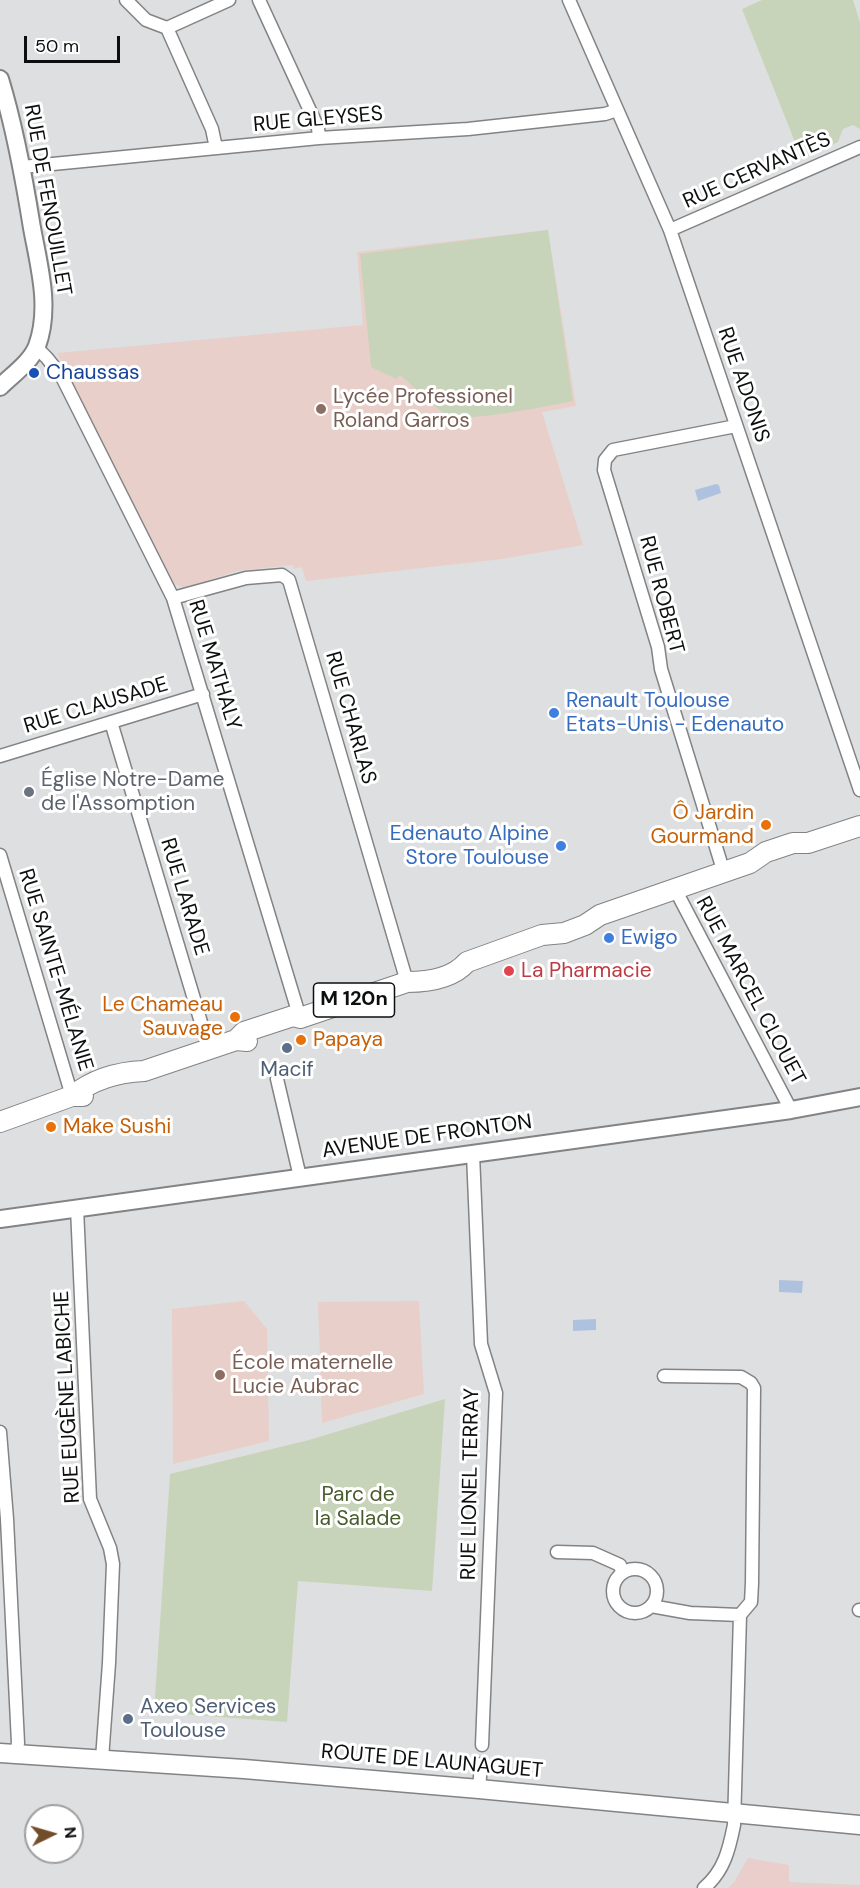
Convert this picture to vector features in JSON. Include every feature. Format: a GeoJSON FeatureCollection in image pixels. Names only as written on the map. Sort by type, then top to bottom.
{"type":"FeatureCollection","features":[{"type":"Feature","properties":{"kind":"main road","name":"M 120n"},"geometry":{"type":"LineString","coordinates":[[0,1122],[72,1096],[84,1096],[108,1090],[132,1081],[144,1071],[236,1040],[247,1041],[296,1024],[300,1018],[407,982],[425,982],[459,971],[467,962],[542,935],[564,933],[585,925],[600,915],[750,863],[771,862],[799,852],[808,843],[860,826]]}},
{"type":"Feature","properties":{"kind":"main road","name":"ROUTE DE LAUNAGUET"},"geometry":{"type":"LineString","coordinates":[[8,1753],[479,1789],[860,1825]]}},
{"type":"Feature","properties":{"kind":"street"},"geometry":{"type":"LineString","coordinates":[[126,0],[146,20],[167,28],[212,129],[216,148]]}},
{"type":"Feature","properties":{"kind":"street"},"geometry":{"type":"LineString","coordinates":[[167,28],[229,0]]}},
{"type":"Feature","properties":{"kind":"street"},"geometry":{"type":"LineString","coordinates":[[259,0],[318,128],[319,138]]}},
{"type":"Feature","properties":{"kind":"street","name":"RUE ADONIS"},"geometry":{"type":"LineString","coordinates":[[569,0],[670,230],[860,790]]}},
{"type":"Feature","properties":{"kind":"street","name":"RUE DE FENOUILLET"},"geometry":{"type":"LineString","coordinates":[[0,79],[22,167],[44,311],[36,348],[20,368],[0,387]]}},
{"type":"Feature","properties":{"kind":"street","name":"RUE GLEYSES"},"geometry":{"type":"LineString","coordinates":[[22,167],[319,138],[468,129],[605,114],[617,110]]}},
{"type":"Feature","properties":{"kind":"street","name":"RUE CERVANTÈS"},"geometry":{"type":"LineString","coordinates":[[670,230],[860,147]]}},
{"type":"Feature","properties":{"kind":"street","name":"RUE MATHALY"},"geometry":{"type":"LineString","coordinates":[[36,348],[62,377],[173,598],[300,1018]]}},
{"type":"Feature","properties":{"kind":"street","name":"RUE ROBERT"},"geometry":{"type":"LineString","coordinates":[[724,873],[661,669],[658,647],[604,470],[605,460],[613,450],[736,426]]}},
{"type":"Feature","properties":{"kind":"street","name":"RUE CHARLAS"},"geometry":{"type":"LineString","coordinates":[[173,598],[246,578],[282,575],[289,580],[407,982]]}},
{"type":"Feature","properties":{"kind":"street","name":"RUE CLAUSADE"},"geometry":{"type":"LineString","coordinates":[[0,756],[203,694]]}},
{"type":"Feature","properties":{"kind":"street","name":"RUE LARADE"},"geometry":{"type":"LineString","coordinates":[[111,722],[209,1049]]}},
{"type":"Feature","properties":{"kind":"street","name":"RUE SAINTE-MÉLANIE"},"geometry":{"type":"LineString","coordinates":[[0,855],[72,1096]]}},
{"type":"Feature","properties":{"kind":"street","name":"RUE MARCEL CLOUET"},"geometry":{"type":"LineString","coordinates":[[675,890],[791,1110]]}},
{"type":"Feature","properties":{"kind":"street"},"geometry":{"type":"LineString","coordinates":[[277,1079],[300,1177]]}},
{"type":"Feature","properties":{"kind":"street","name":"AVENUE DE FRONTON"},"geometry":{"type":"LineString","coordinates":[[0,1219],[791,1110],[860,1097]]}},
{"type":"Feature","properties":{"kind":"street","name":"RUE LIONEL TERRAY"},"geometry":{"type":"LineString","coordinates":[[473,1154],[481,1344],[496,1393],[482,1745]]}},
{"type":"Feature","properties":{"kind":"street","name":"RUE EUGÈNE LABICHE"},"geometry":{"type":"LineString","coordinates":[[77,1208],[90,1499],[110,1548],[113,1564],[102,1759]]}},
{"type":"Feature","properties":{"kind":"street"},"geometry":{"type":"LineString","coordinates":[[664,1376],[741,1377],[751,1383],[754,1388],[752,1592],[751,1602],[740,1614],[734,1825],[727,1855],[713,1880],[704,1888]]}},
{"type":"Feature","properties":{"kind":"street"},"geometry":{"type":"LineString","coordinates":[[0,1432],[18,1743],[8,1753]]}},
{"type":"Feature","properties":{"kind":"street"},"geometry":{"type":"LineString","coordinates":[[557,1552],[593,1553],[620,1565],[622,1572]]}},
{"type":"Feature","properties":{"kind":"street"},"geometry":{"type":"LineString","coordinates":[[628,1569],[641,1569],[652,1576],[657,1594],[651,1606],[634,1613],[616,1604],[612,1590],[622,1572],[628,1569]]}},
{"type":"Feature","properties":{"kind":"street"},"geometry":{"type":"LineString","coordinates":[[651,1606],[690,1613],[740,1614]]}},
{"type":"Feature","properties":{"kind":"street"},"geometry":{"type":"LineString","coordinates":[[479,1789],[481,1764]]}},
{"type":"Feature","properties":{"kind":"shaded area","name":"Lycée Professionel Roland Garros"},"geometry":{"type":"Polygon","coordinates":[[[548,230],[576,406],[542,412],[583,545],[502,559],[306,581],[302,567],[294,569],[293,565],[237,571],[185,588],[174,584],[57,353],[363,325],[357,252],[548,230]]]}},
{"type":"Feature","properties":{"kind":"shaded area","name":"École maternelle Lucie Aubrac"},"geometry":{"type":"Polygon","coordinates":[[[244,1301],[267,1329],[269,1441],[173,1464],[172,1309],[244,1301]]]}},
{"type":"Feature","properties":{"kind":"shaded area"},"geometry":{"type":"Polygon","coordinates":[[[419,1301],[424,1394],[322,1423],[318,1302],[419,1301]]]}},
{"type":"Feature","properties":{"kind":"shaded area"},"geometry":{"type":"Polygon","coordinates":[[[748,1858],[789,1865],[789,1882],[860,1885],[860,1888],[728,1888],[748,1858]]]}},
{"type":"Feature","properties":{"kind":"green space"},"geometry":{"type":"Polygon","coordinates":[[[762,0],[853,0],[860,22],[860,129],[853,125],[843,129],[838,142],[806,157],[801,157],[742,9],[762,0]]]}},
{"type":"Feature","properties":{"kind":"green space"},"geometry":{"type":"Polygon","coordinates":[[[548,230],[573,401],[509,413],[458,418],[437,408],[400,375],[396,379],[371,367],[360,254],[548,230]]]}},
{"type":"Feature","properties":{"kind":"green space","name":"Parc de la Salade"},"geometry":{"type":"Polygon","coordinates":[[[445,1399],[432,1591],[298,1581],[287,1722],[154,1712],[170,1474],[309,1440],[445,1399]]]}},
{"type":"Feature","properties":{"kind":"water"},"geometry":{"type":"Polygon","coordinates":[[[719,485],[721,493],[698,501],[695,490],[719,485]]]}},
{"type":"Feature","properties":{"kind":"water"},"geometry":{"type":"Polygon","coordinates":[[[779,1280],[803,1281],[802,1293],[779,1292],[779,1280]]]}},
{"type":"Feature","properties":{"kind":"water"},"geometry":{"type":"Polygon","coordinates":[[[596,1319],[596,1330],[573,1331],[573,1320],[596,1319]]]}},
{"type":"Feature","properties":{"kind":"place","name":"Chaussas"},"geometry":{"type":"Point","coordinates":[34,373]}},
{"type":"Feature","properties":{"kind":"place","name":"Lycée Professionel Roland Garros"},"geometry":{"type":"Point","coordinates":[321,409]}},
{"type":"Feature","properties":{"kind":"place","name":"Renault Toulouse Etats-Unis - Edenauto"},"geometry":{"type":"Point","coordinates":[554,713]}},
{"type":"Feature","properties":{"kind":"place","name":"Église Notre-Dame de l'Assomption"},"geometry":{"type":"Point","coordinates":[29,792]}},
{"type":"Feature","properties":{"kind":"place","name":"Ô Jardin Gourmand"},"geometry":{"type":"Point","coordinates":[766,825]}},
{"type":"Feature","properties":{"kind":"place","name":"Edenauto Alpine Store Toulouse"},"geometry":{"type":"Point","coordinates":[561,846]}},
{"type":"Feature","properties":{"kind":"place","name":"Ewigo"},"geometry":{"type":"Point","coordinates":[609,938]}},
{"type":"Feature","properties":{"kind":"place","name":"La Pharmacie"},"geometry":{"type":"Point","coordinates":[509,971]}},
{"type":"Feature","properties":{"kind":"place","name":"Le Chameau Sauvage"},"geometry":{"type":"Point","coordinates":[235,1017]}},
{"type":"Feature","properties":{"kind":"place","name":"Papaya"},"geometry":{"type":"Point","coordinates":[301,1040]}},
{"type":"Feature","properties":{"kind":"place","name":"Macif"},"geometry":{"type":"Point","coordinates":[287,1048]}},
{"type":"Feature","properties":{"kind":"place","name":"Make Sushi"},"geometry":{"type":"Point","coordinates":[51,1127]}},
{"type":"Feature","properties":{"kind":"place","name":"École maternelle Lucie Aubrac"},"geometry":{"type":"Point","coordinates":[220,1375]}},
{"type":"Feature","properties":{"kind":"place","name":"Axeo Services Toulouse"},"geometry":{"type":"Point","coordinates":[128,1719]}}]}
